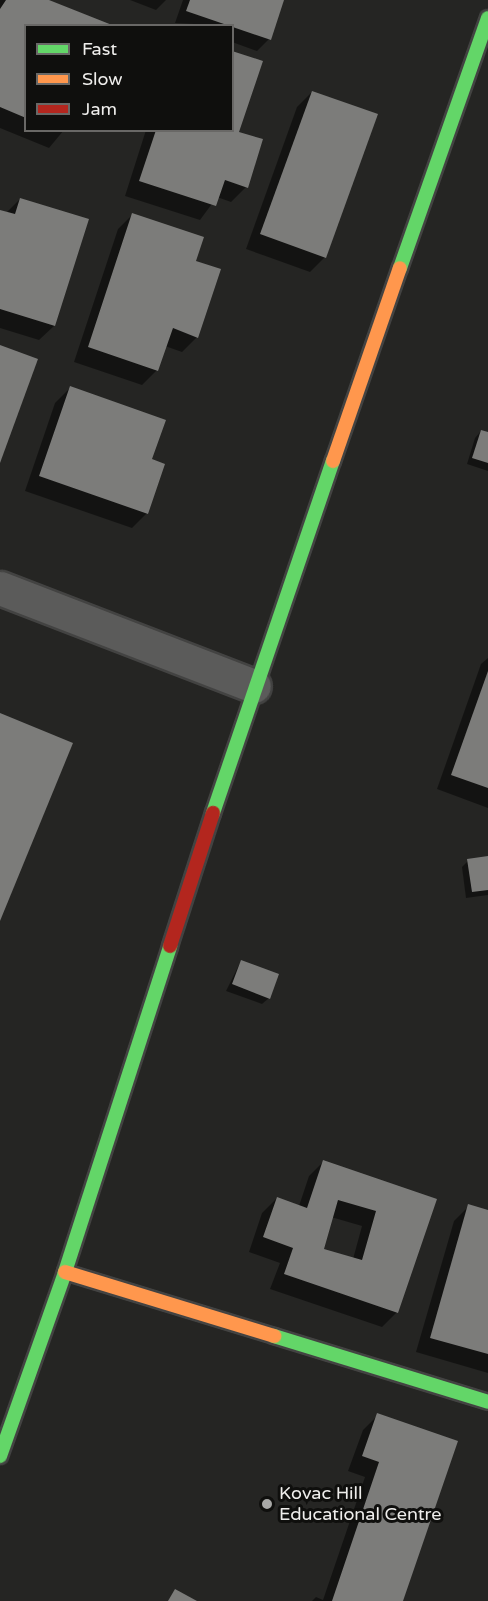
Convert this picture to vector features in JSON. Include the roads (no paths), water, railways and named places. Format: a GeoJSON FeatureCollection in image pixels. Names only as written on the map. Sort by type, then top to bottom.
{"type":"FeatureCollection","features":[{"type":"Feature","properties":{"kind":"street"},"geometry":{"type":"LineString","coordinates":[[0,1456],[65,1272],[254,686],[488,18]]}},
{"type":"Feature","properties":{"kind":"street"},"geometry":{"type":"LineString","coordinates":[[0,588],[254,686]]}},
{"type":"Feature","properties":{"kind":"street"},"geometry":{"type":"LineString","coordinates":[[65,1272],[488,1402]]}},
{"type":"Feature","properties":{"kind":"place","name":"Kovac Hill Educational Centre"},"geometry":{"type":"Point","coordinates":[267,1504]}}]}
